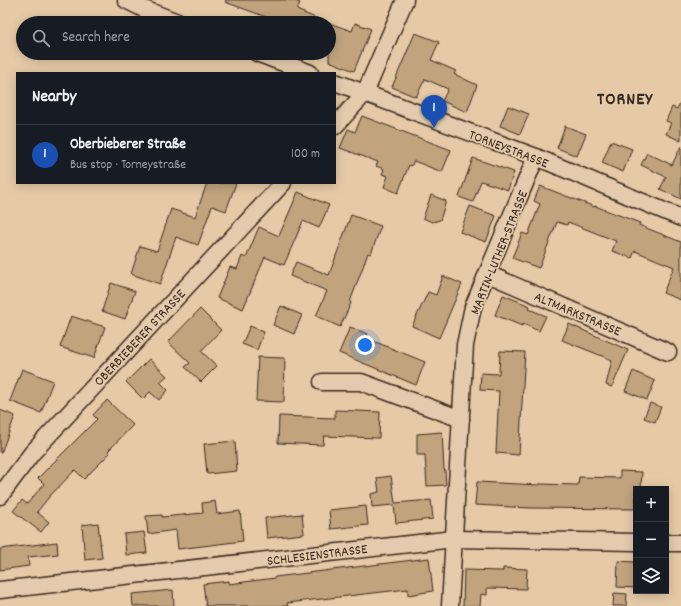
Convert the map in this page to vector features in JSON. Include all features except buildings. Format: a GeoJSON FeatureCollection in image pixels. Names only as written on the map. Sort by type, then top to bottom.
{"type":"FeatureCollection","features":[{"type":"Feature","properties":{"kind":"street"},"geometry":{"type":"LineString","coordinates":[[126,0],[162,16]]}},
{"type":"Feature","properties":{"kind":"street"},"geometry":{"type":"LineString","coordinates":[[336,125],[365,93],[405,0]]}},
{"type":"Feature","properties":{"kind":"street"},"geometry":{"type":"LineString","coordinates":[[276,60],[307,72]]}},
{"type":"Feature","properties":{"kind":"street","name":"TORNEYSTRASSE"},"geometry":{"type":"LineString","coordinates":[[336,82],[536,157],[681,218]]}},
{"type":"Feature","properties":{"kind":"street","name":"MARTIN-LUTHER-STRASSE"},"geometry":{"type":"LineString","coordinates":[[450,606],[465,345],[474,307],[536,157]]}},
{"type":"Feature","properties":{"kind":"street","name":"OBERBIEBERER STRASSE"},"geometry":{"type":"LineString","coordinates":[[0,496],[32,453],[282,184]]}},
{"type":"Feature","properties":{"kind":"street","name":"ALTMARKSTRASSE"},"geometry":{"type":"LineString","coordinates":[[488,274],[668,352]]}},
{"type":"Feature","properties":{"kind":"street"},"geometry":{"type":"LineString","coordinates":[[322,382],[361,382],[461,419]]}},
{"type":"Feature","properties":{"kind":"street","name":"SCHLESIENSTRASSE"},"geometry":{"type":"LineString","coordinates":[[0,590],[454,539],[633,542]]}},
{"type":"Feature","properties":{"kind":"street"},"geometry":{"type":"LineString","coordinates":[[669,543],[681,543]]}},
{"type":"Feature","properties":{"kind":"place","name":"Oberbieberer Straße"},"geometry":{"type":"Point","coordinates":[434,128]}},
{"type":"Feature","properties":{"kind":"district","name":"TORNEY"},"geometry":{"type":"Point","coordinates":[625,98]}}]}
